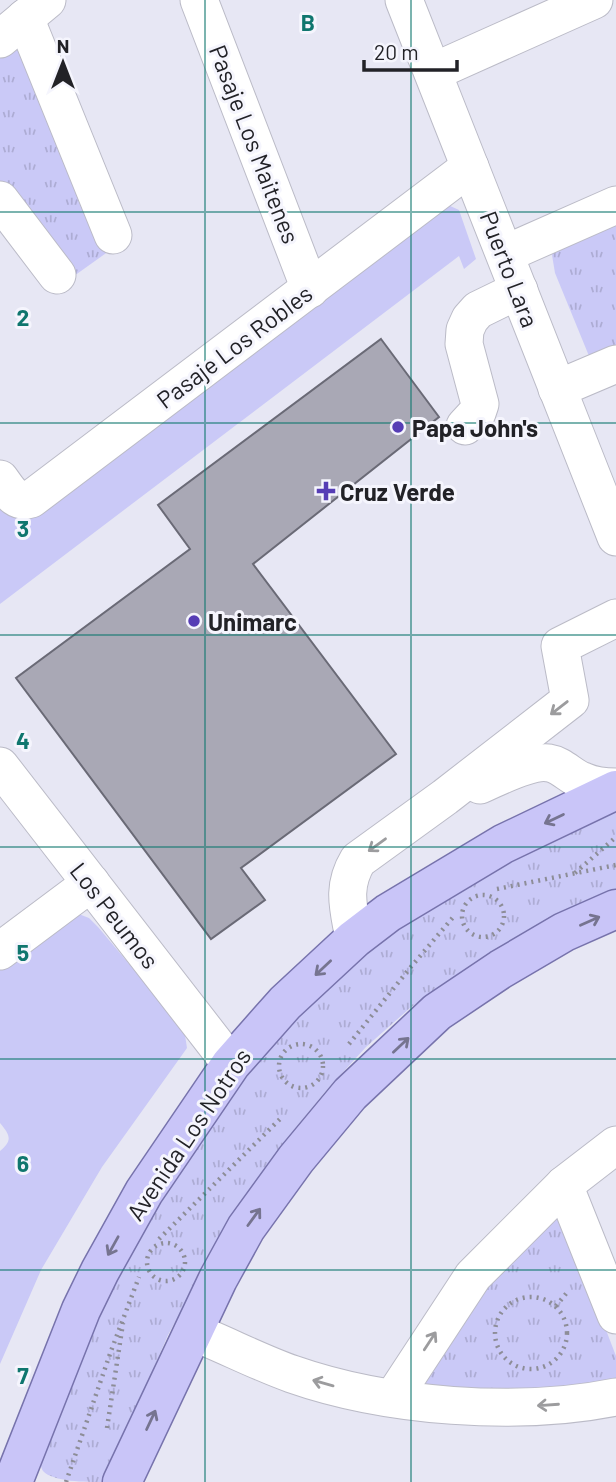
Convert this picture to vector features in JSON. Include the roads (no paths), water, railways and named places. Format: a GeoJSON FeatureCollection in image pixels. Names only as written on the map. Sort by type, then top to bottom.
{"type":"FeatureCollection","features":[{"type":"Feature","properties":{"kind":"main road","name":"Avenida Los Notros"},"geometry":{"type":"LineString","coordinates":[[15,1481],[81,1310],[100,1271],[144,1192],[231,1064],[285,1003],[354,939],[388,913],[503,844],[616,789]]}},
{"type":"Feature","properties":{"kind":"main road"},"geometry":{"type":"LineString","coordinates":[[122,1482],[246,1228],[296,1159],[350,1094],[437,1012],[553,938],[616,909]]}},
{"type":"Feature","properties":{"kind":"street","name":"Pasaje Los Maitenes"},"geometry":{"type":"LineString","coordinates":[[200,0],[310,289]]}},
{"type":"Feature","properties":{"kind":"street","name":"Puerto Lara"},"geometry":{"type":"LineString","coordinates":[[404,0],[616,537]]}},
{"type":"Feature","properties":{"kind":"street"},"geometry":{"type":"LineString","coordinates":[[433,72],[594,0]]}},
{"type":"Feature","properties":{"kind":"street"},"geometry":{"type":"LineString","coordinates":[[24,19],[113,235]]}},
{"type":"Feature","properties":{"kind":"street","name":"Pasaje Los Robles"},"geometry":{"type":"LineString","coordinates":[[0,479],[16,499],[23,502],[31,499],[470,167]]}},
{"type":"Feature","properties":{"kind":"street"},"geometry":{"type":"LineString","coordinates":[[0,201],[57,275]]}},
{"type":"Feature","properties":{"kind":"street"},"geometry":{"type":"LineString","coordinates":[[505,254],[616,205]]}},
{"type":"Feature","properties":{"kind":"street"},"geometry":{"type":"LineString","coordinates":[[465,426],[477,414],[480,404],[464,344],[470,319],[478,310],[519,290]]}},
{"type":"Feature","properties":{"kind":"street"},"geometry":{"type":"LineString","coordinates":[[557,389],[616,364]]}},
{"type":"Feature","properties":{"kind":"street"},"geometry":{"type":"LineString","coordinates":[[354,939],[348,883],[358,860],[445,797],[570,700],[561,646],[616,618]]}},
{"type":"Feature","properties":{"kind":"street"},"geometry":{"type":"LineString","coordinates":[[445,797],[471,791],[510,771],[547,762],[582,781],[616,789]]}},
{"type":"Feature","properties":{"kind":"street","name":"Los Peumos"},"geometry":{"type":"LineString","coordinates":[[0,766],[231,1064]]}},
{"type":"Feature","properties":{"kind":"street"},"geometry":{"type":"LineString","coordinates":[[0,951],[90,883]]}},
{"type":"Feature","properties":{"kind":"street"},"geometry":{"type":"LineString","coordinates":[[393,1398],[473,1276],[564,1185],[616,1145]]}},
{"type":"Feature","properties":{"kind":"street"},"geometry":{"type":"LineString","coordinates":[[564,1185],[616,1315]]}},
{"type":"Feature","properties":{"kind":"street"},"geometry":{"type":"LineString","coordinates":[[193,1332],[291,1374],[347,1390],[393,1398],[460,1405],[522,1406],[580,1403],[616,1397]]}},
{"type":"Feature","properties":{"kind":"place","name":"Papa John's"},"geometry":{"type":"Point","coordinates":[398,427]}},
{"type":"Feature","properties":{"kind":"place","name":"Cruz Verde"},"geometry":{"type":"Point","coordinates":[326,491]}},
{"type":"Feature","properties":{"kind":"place","name":"Unimarc"},"geometry":{"type":"Point","coordinates":[194,621]}}]}
